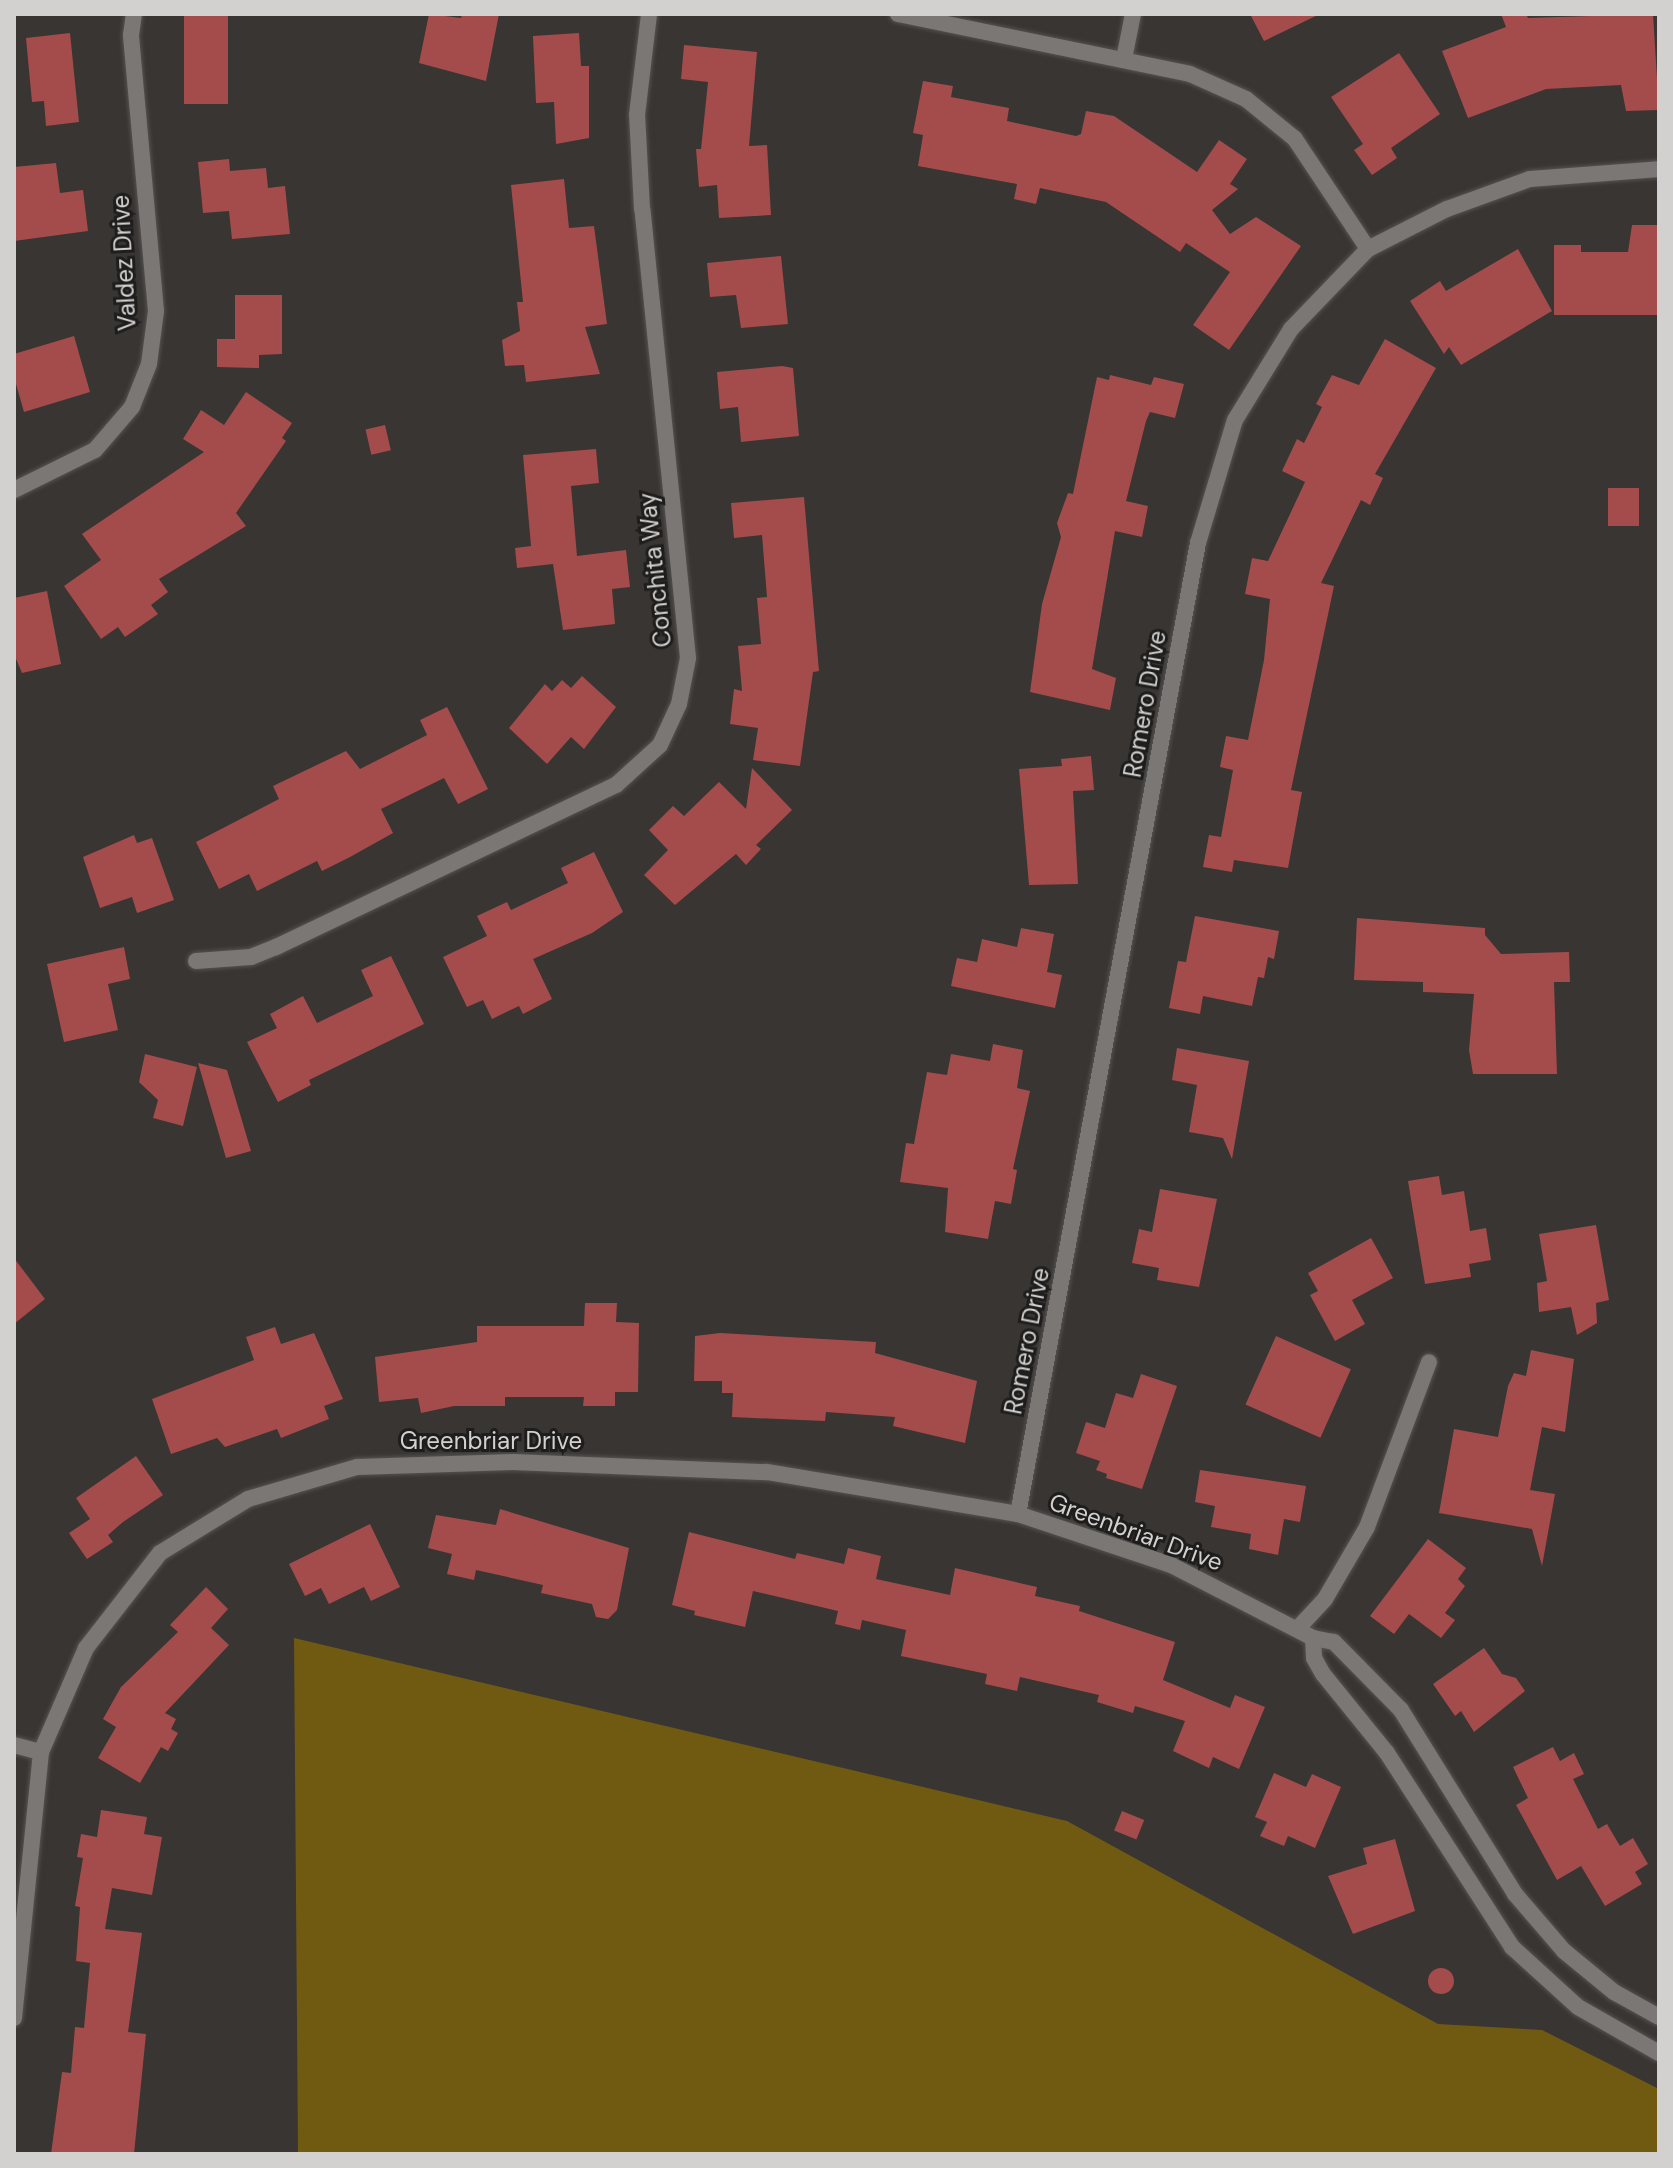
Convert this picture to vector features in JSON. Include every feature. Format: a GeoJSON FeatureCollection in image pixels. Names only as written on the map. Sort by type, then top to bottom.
{"type":"FeatureCollection","features":[{"type":"Feature","properties":{"kind":"street","name":"Valdez Drive"},"geometry":{"type":"LineString","coordinates":[[14,490],[95,450],[132,407],[149,364],[156,311],[131,35],[134,14]]}},
{"type":"Feature","properties":{"kind":"street","name":"Conchita Way"},"geometry":{"type":"LineString","coordinates":[[196,961],[251,957],[276,947],[616,785],[660,745],[679,704],[688,658],[642,209],[637,115],[649,14]]}},
{"type":"Feature","properties":{"kind":"street"},"geometry":{"type":"LineString","coordinates":[[898,14],[1190,74],[1246,99],[1295,139],[1368,249]]}},
{"type":"Feature","properties":{"kind":"street"},"geometry":{"type":"LineString","coordinates":[[1124,59],[1133,14]]}},
{"type":"Feature","properties":{"kind":"street","name":"Romero Drive"},"geometry":{"type":"LineString","coordinates":[[1018,1514],[1198,543],[1235,420],[1291,329],[1368,249],[1447,209],[1530,179],[1659,169]]}},
{"type":"Feature","properties":{"kind":"street"},"geometry":{"type":"LineString","coordinates":[[1299,1627],[1325,1599],[1367,1527],[1429,1362]]}},
{"type":"Feature","properties":{"kind":"street","name":"Greenbriar Drive"},"geometry":{"type":"LineString","coordinates":[[14,2018],[41,1752],[86,1648],[160,1553],[248,1499],[357,1467],[513,1462],[767,1472],[1018,1514],[1171,1565],[1299,1627],[1313,1638],[1334,1642],[1401,1710],[1515,1894],[1564,1951],[1614,1992],[1659,2017]]}},
{"type":"Feature","properties":{"kind":"street"},"geometry":{"type":"LineString","coordinates":[[1313,1638],[1314,1658],[1323,1674],[1387,1753],[1512,1947],[1578,2007],[1659,2053]]}},
{"type":"Feature","properties":{"kind":"street"},"geometry":{"type":"LineString","coordinates":[[14,1745],[41,1752]]}},
{"type":"Feature","properties":{"kind":"shaded area"},"geometry":{"type":"Polygon","coordinates":[[[294,1638],[1067,1821],[1438,2024],[1542,2030],[1659,2089],[1659,2154],[298,2154],[294,1638]]]}},
{"type":"Feature","properties":{"kind":"building"},"geometry":{"type":"Polygon","coordinates":[[[429,14],[461,18],[462,14],[499,14],[486,81],[419,63],[429,14]]]}},
{"type":"Feature","properties":{"kind":"building"},"geometry":{"type":"Polygon","coordinates":[[[1250,14],[1320,14],[1264,41],[1250,14]]]}},
{"type":"Feature","properties":{"kind":"building"},"geometry":{"type":"Polygon","coordinates":[[[1501,14],[1526,14],[1528,18],[1653,14],[1659,110],[1626,111],[1621,85],[1546,89],[1468,118],[1442,51],[1506,27],[1501,14]]]}},
{"type":"Feature","properties":{"kind":"building"},"geometry":{"type":"Polygon","coordinates":[[[184,15],[228,15],[228,104],[184,104],[184,15]]]}},
{"type":"Feature","properties":{"kind":"building"},"geometry":{"type":"Polygon","coordinates":[[[70,33],[79,122],[46,126],[44,101],[32,102],[26,38],[70,33]]]}},
{"type":"Feature","properties":{"kind":"building"},"geometry":{"type":"Polygon","coordinates":[[[579,33],[581,66],[589,66],[589,138],[556,144],[554,102],[536,103],[533,36],[579,33]]]}},
{"type":"Feature","properties":{"kind":"building"},"geometry":{"type":"Polygon","coordinates":[[[684,45],[757,52],[749,146],[767,145],[771,215],[719,218],[717,185],[699,187],[696,149],[701,149],[708,82],[681,79],[684,45]]]}},
{"type":"Feature","properties":{"kind":"building"},"geometry":{"type":"Polygon","coordinates":[[[1399,53],[1440,114],[1391,148],[1397,158],[1372,175],[1354,150],[1363,144],[1331,97],[1399,53]]]}},
{"type":"Feature","properties":{"kind":"building"},"geometry":{"type":"Polygon","coordinates":[[[923,81],[953,86],[951,97],[1009,108],[1007,121],[1076,136],[1081,134],[1086,111],[1114,116],[1197,172],[1219,140],[1247,159],[1230,184],[1238,189],[1212,210],[1230,234],[1256,217],[1301,246],[1229,350],[1193,325],[1230,272],[1186,243],[1180,252],[1106,202],[1040,188],[1036,204],[1014,199],[1017,184],[918,166],[923,135],[913,133],[923,81]]]}},
{"type":"Feature","properties":{"kind":"building"},"geometry":{"type":"Polygon","coordinates":[[[229,159],[230,171],[266,168],[268,188],[285,186],[290,234],[232,239],[229,211],[203,213],[198,162],[229,159]]]}},
{"type":"Feature","properties":{"kind":"building"},"geometry":{"type":"Polygon","coordinates":[[[56,163],[60,193],[83,190],[88,231],[14,241],[14,167],[56,163]]]}},
{"type":"Feature","properties":{"kind":"building"},"geometry":{"type":"Polygon","coordinates":[[[564,179],[569,228],[594,226],[607,324],[585,327],[600,374],[526,382],[524,365],[505,366],[502,340],[520,331],[517,302],[523,302],[511,185],[564,179]]]}},
{"type":"Feature","properties":{"kind":"building"},"geometry":{"type":"Polygon","coordinates":[[[1632,225],[1659,225],[1659,315],[1554,315],[1554,245],[1581,245],[1581,252],[1628,252],[1632,225]]]}},
{"type":"Feature","properties":{"kind":"building"},"geometry":{"type":"Polygon","coordinates":[[[1518,249],[1552,311],[1461,365],[1449,347],[1444,354],[1410,301],[1440,281],[1446,291],[1518,249]]]}},
{"type":"Feature","properties":{"kind":"building"},"geometry":{"type":"Polygon","coordinates":[[[781,256],[788,324],[741,328],[736,295],[710,297],[707,263],[781,256]]]}},
{"type":"Feature","properties":{"kind":"building"},"geometry":{"type":"Polygon","coordinates":[[[235,295],[282,295],[282,354],[259,355],[259,368],[217,367],[217,339],[235,339],[235,295]]]}},
{"type":"Feature","properties":{"kind":"building"},"geometry":{"type":"Polygon","coordinates":[[[74,336],[90,392],[24,412],[14,377],[14,354],[74,336]]]}},
{"type":"Feature","properties":{"kind":"building"},"geometry":{"type":"Polygon","coordinates":[[[1385,339],[1436,368],[1375,474],[1383,478],[1370,505],[1361,500],[1321,583],[1334,586],[1291,790],[1302,792],[1288,868],[1234,860],[1232,872],[1203,867],[1209,835],[1221,837],[1233,770],[1220,767],[1226,736],[1248,740],[1264,660],[1270,599],[1245,594],[1252,558],[1268,561],[1305,482],[1282,471],[1297,439],[1304,443],[1322,407],[1316,404],[1332,375],[1359,385],[1385,339]]]}},
{"type":"Feature","properties":{"kind":"building"},"geometry":{"type":"Polygon","coordinates":[[[782,366],[793,368],[799,436],[741,442],[738,407],[720,409],[717,372],[782,366]]]}},
{"type":"Feature","properties":{"kind":"building"},"geometry":{"type":"Polygon","coordinates":[[[1110,375],[1151,385],[1154,377],[1184,384],[1175,418],[1150,412],[1146,421],[1126,501],[1148,506],[1142,537],[1115,531],[1092,669],[1116,678],[1110,710],[1030,692],[1042,604],[1061,537],[1057,523],[1068,493],[1073,494],[1097,377],[1109,380],[1110,375]]]}},
{"type":"Feature","properties":{"kind":"building"},"geometry":{"type":"Polygon","coordinates":[[[246,392],[292,423],[282,438],[286,441],[236,513],[246,526],[159,579],[168,592],[151,605],[158,614],[125,637],[118,627],[101,639],[64,586],[101,560],[82,534],[204,452],[183,439],[201,410],[224,425],[246,392]]]}},
{"type":"Feature","properties":{"kind":"building"},"geometry":{"type":"Polygon","coordinates":[[[385,425],[391,450],[371,455],[366,429],[385,425]]]}},
{"type":"Feature","properties":{"kind":"building"},"geometry":{"type":"Polygon","coordinates":[[[596,449],[599,483],[571,486],[577,556],[626,550],[630,587],[612,589],[615,624],[563,630],[553,564],[517,568],[515,548],[531,546],[523,455],[596,449]]]}},
{"type":"Feature","properties":{"kind":"building"},"geometry":{"type":"Polygon","coordinates":[[[1608,488],[1639,488],[1639,526],[1608,526],[1608,488]]]}},
{"type":"Feature","properties":{"kind":"building"},"geometry":{"type":"Polygon","coordinates":[[[804,497],[819,671],[813,672],[800,766],[753,760],[758,728],[730,724],[734,689],[742,691],[738,646],[761,644],[757,598],[767,597],[762,535],[734,538],[731,503],[804,497]]]}},
{"type":"Feature","properties":{"kind":"building"},"geometry":{"type":"Polygon","coordinates":[[[47,591],[61,664],[22,673],[14,654],[14,598],[47,591]]]}},
{"type":"Feature","properties":{"kind":"building"},"geometry":{"type":"Polygon","coordinates":[[[582,676],[616,707],[584,749],[571,737],[547,764],[509,728],[545,684],[552,691],[562,680],[571,688],[582,676]]]}},
{"type":"Feature","properties":{"kind":"building"},"geometry":{"type":"Polygon","coordinates":[[[447,707],[488,789],[458,804],[444,778],[381,809],[393,833],[322,871],[317,861],[257,891],[249,874],[219,889],[196,842],[279,799],[273,786],[346,751],[360,769],[427,735],[420,720],[447,707]]]}},
{"type":"Feature","properties":{"kind":"building"},"geometry":{"type":"Polygon","coordinates":[[[1091,756],[1094,790],[1073,791],[1078,884],[1029,885],[1019,769],[1062,766],[1061,759],[1091,756]]]}},
{"type":"Feature","properties":{"kind":"building"},"geometry":{"type":"Polygon","coordinates":[[[752,768],[792,810],[756,845],[761,849],[746,865],[736,854],[675,905],[644,875],[668,850],[649,830],[673,806],[684,816],[719,782],[746,809],[752,768]]]}},
{"type":"Feature","properties":{"kind":"building"},"geometry":{"type":"Polygon","coordinates":[[[134,835],[137,843],[152,838],[174,900],[137,913],[132,897],[100,908],[83,857],[134,835]]]}},
{"type":"Feature","properties":{"kind":"building"},"geometry":{"type":"Polygon","coordinates":[[[594,852],[623,912],[592,933],[533,959],[552,999],[523,1014],[519,1006],[492,1019],[483,1000],[467,1007],[443,957],[487,936],[477,916],[507,902],[511,910],[568,883],[561,868],[594,852]]]}},
{"type":"Feature","properties":{"kind":"building"},"geometry":{"type":"Polygon","coordinates":[[[1195,916],[1279,931],[1274,959],[1268,957],[1264,978],[1258,977],[1252,1006],[1203,996],[1200,1014],[1169,1008],[1178,961],[1186,962],[1195,916]]]}},
{"type":"Feature","properties":{"kind":"building"},"geometry":{"type":"Polygon","coordinates":[[[1357,918],[1485,928],[1485,935],[1501,954],[1569,952],[1570,982],[1554,982],[1557,1074],[1473,1074],[1469,1050],[1474,994],[1423,992],[1423,982],[1354,980],[1357,918]]]}},
{"type":"Feature","properties":{"kind":"building"},"geometry":{"type":"Polygon","coordinates":[[[1021,928],[1054,934],[1047,972],[1062,975],[1055,1008],[951,986],[957,958],[977,962],[982,939],[1017,947],[1021,928]]]}},
{"type":"Feature","properties":{"kind":"building"},"geometry":{"type":"Polygon","coordinates":[[[124,947],[130,979],[108,984],[118,1030],[64,1042],[47,964],[124,947]]]}},
{"type":"Feature","properties":{"kind":"building"},"geometry":{"type":"Polygon","coordinates":[[[391,956],[424,1024],[309,1080],[311,1085],[278,1102],[247,1042],[277,1028],[270,1014],[303,996],[317,1023],[373,996],[361,970],[391,956]]]}},
{"type":"Feature","properties":{"kind":"building"},"geometry":{"type":"Polygon","coordinates":[[[993,1044],[1023,1050],[1017,1088],[1030,1091],[1013,1169],[1017,1170],[1011,1204],[995,1201],[988,1239],[945,1232],[948,1188],[900,1182],[906,1143],[914,1144],[927,1072],[947,1075],[951,1054],[990,1061],[993,1044]]]}},
{"type":"Feature","properties":{"kind":"building"},"geometry":{"type":"Polygon","coordinates":[[[1177,1048],[1249,1061],[1232,1159],[1223,1138],[1189,1132],[1197,1085],[1172,1080],[1177,1048]]]}},
{"type":"Feature","properties":{"kind":"building"},"geometry":{"type":"Polygon","coordinates":[[[145,1054],[197,1067],[183,1126],[153,1118],[158,1100],[139,1082],[145,1054]]]}},
{"type":"Feature","properties":{"kind":"building"},"geometry":{"type":"Polygon","coordinates":[[[198,1063],[227,1070],[251,1151],[226,1158],[198,1063]]]}},
{"type":"Feature","properties":{"kind":"building"},"geometry":{"type":"Polygon","coordinates":[[[1439,1176],[1442,1195],[1464,1191],[1470,1231],[1486,1228],[1491,1260],[1469,1264],[1471,1277],[1425,1284],[1408,1181],[1439,1176]]]}},
{"type":"Feature","properties":{"kind":"building"},"geometry":{"type":"Polygon","coordinates":[[[1160,1189],[1217,1199],[1199,1287],[1157,1280],[1159,1268],[1132,1263],[1139,1229],[1152,1232],[1160,1189]]]}},
{"type":"Feature","properties":{"kind":"building"},"geometry":{"type":"Polygon","coordinates":[[[1596,1225],[1609,1300],[1596,1303],[1597,1323],[1577,1335],[1571,1307],[1539,1312],[1537,1283],[1547,1281],[1539,1234],[1596,1225]]]}},
{"type":"Feature","properties":{"kind":"building"},"geometry":{"type":"Polygon","coordinates":[[[1371,1238],[1393,1278],[1352,1300],[1365,1324],[1335,1341],[1310,1295],[1318,1291],[1308,1273],[1371,1238]]]}},
{"type":"Feature","properties":{"kind":"building"},"geometry":{"type":"Polygon","coordinates":[[[14,1258],[45,1299],[14,1324],[14,1258]]]}},
{"type":"Feature","properties":{"kind":"building"},"geometry":{"type":"Polygon","coordinates":[[[585,1303],[617,1303],[616,1322],[639,1323],[638,1392],[615,1392],[615,1406],[583,1406],[584,1397],[505,1397],[505,1406],[454,1406],[421,1413],[418,1398],[379,1402],[375,1357],[477,1342],[477,1326],[584,1326],[585,1303]]]}},
{"type":"Feature","properties":{"kind":"building"},"geometry":{"type":"Polygon","coordinates":[[[275,1327],[281,1344],[314,1333],[343,1399],[324,1406],[329,1419],[281,1438],[277,1429],[225,1447],[217,1438],[171,1454],[152,1399],[254,1360],[246,1337],[275,1327]]]}},
{"type":"Feature","properties":{"kind":"building"},"geometry":{"type":"Polygon","coordinates":[[[720,1333],[876,1342],[875,1353],[977,1381],[965,1443],[893,1426],[895,1417],[826,1412],[825,1421],[732,1417],[733,1393],[722,1393],[722,1381],[694,1381],[695,1336],[720,1333]]]}},
{"type":"Feature","properties":{"kind":"building"},"geometry":{"type":"Polygon","coordinates":[[[1276,1336],[1351,1369],[1320,1438],[1245,1405],[1276,1336]]]}},
{"type":"Feature","properties":{"kind":"building"},"geometry":{"type":"Polygon","coordinates":[[[1531,1350],[1574,1359],[1565,1432],[1542,1427],[1530,1490],[1555,1494],[1542,1566],[1532,1529],[1439,1513],[1454,1429],[1498,1437],[1508,1386],[1514,1373],[1526,1376],[1531,1350]]]}},
{"type":"Feature","properties":{"kind":"building"},"geometry":{"type":"Polygon","coordinates":[[[1141,1374],[1177,1386],[1142,1489],[1106,1478],[1107,1474],[1096,1470],[1100,1461],[1076,1453],[1086,1422],[1105,1428],[1116,1393],[1133,1398],[1141,1374]]]}},
{"type":"Feature","properties":{"kind":"building"},"geometry":{"type":"Polygon","coordinates":[[[136,1456],[163,1495],[123,1522],[108,1535],[113,1542],[87,1559],[69,1533],[90,1519],[76,1498],[136,1456]]]}},
{"type":"Feature","properties":{"kind":"building"},"geometry":{"type":"Polygon","coordinates":[[[1200,1470],[1306,1486],[1300,1522],[1284,1519],[1278,1555],[1249,1549],[1251,1534],[1211,1527],[1215,1506],[1195,1502],[1200,1470]]]}},
{"type":"Feature","properties":{"kind":"building"},"geometry":{"type":"Polygon","coordinates":[[[500,1509],[629,1548],[617,1610],[608,1619],[596,1617],[592,1604],[541,1593],[543,1585],[476,1570],[474,1580],[447,1574],[452,1554],[428,1548],[436,1515],[496,1525],[500,1509]]]}},
{"type":"Feature","properties":{"kind":"building"},"geometry":{"type":"Polygon","coordinates":[[[370,1524],[400,1587],[371,1601],[364,1587],[329,1604],[321,1588],[305,1596],[289,1564],[370,1524]]]}},
{"type":"Feature","properties":{"kind":"building"},"geometry":{"type":"Polygon","coordinates":[[[689,1532],[795,1559],[797,1553],[844,1564],[848,1548],[881,1556],[876,1579],[950,1595],[955,1568],[1037,1587],[1035,1596],[1080,1606],[1079,1611],[1175,1642],[1163,1680],[1230,1708],[1235,1695],[1265,1707],[1239,1769],[1213,1757],[1209,1768],[1173,1751],[1185,1721],[1135,1706],[1133,1713],[1097,1702],[1099,1695],[1020,1677],[1017,1691],[985,1684],[987,1674],[901,1656],[906,1630],[862,1620],[860,1630],[835,1624],[838,1611],[753,1591],[745,1627],[694,1615],[695,1611],[672,1605],[689,1532]]]}},
{"type":"Feature","properties":{"kind":"building"},"geometry":{"type":"Polygon","coordinates":[[[1428,1539],[1466,1568],[1458,1579],[1465,1586],[1445,1613],[1455,1620],[1441,1638],[1409,1614],[1394,1634],[1370,1616],[1428,1539]]]}},
{"type":"Feature","properties":{"kind":"building"},"geometry":{"type":"Polygon","coordinates":[[[206,1587],[228,1609],[211,1628],[229,1645],[165,1713],[176,1719],[171,1729],[178,1733],[168,1751],[161,1747],[140,1783],[98,1758],[116,1727],[103,1719],[121,1687],[178,1632],[170,1625],[206,1587]]]}},
{"type":"Feature","properties":{"kind":"building"},"geometry":{"type":"Polygon","coordinates":[[[1484,1648],[1502,1674],[1516,1678],[1525,1691],[1474,1732],[1461,1711],[1455,1716],[1433,1684],[1484,1648]]]}},
{"type":"Feature","properties":{"kind":"building"},"geometry":{"type":"Polygon","coordinates":[[[1553,1747],[1560,1761],[1574,1753],[1584,1774],[1573,1779],[1598,1829],[1607,1824],[1620,1846],[1633,1838],[1648,1864],[1635,1872],[1642,1884],[1605,1906],[1581,1866],[1557,1880],[1516,1805],[1528,1798],[1513,1767],[1553,1747]]]}},
{"type":"Feature","properties":{"kind":"building"},"geometry":{"type":"Polygon","coordinates":[[[1274,1773],[1306,1787],[1312,1774],[1341,1787],[1315,1848],[1288,1836],[1284,1846],[1260,1836],[1267,1822],[1255,1817],[1274,1773]]]}},
{"type":"Feature","properties":{"kind":"building"},"geometry":{"type":"Polygon","coordinates":[[[101,1810],[147,1817],[144,1834],[162,1837],[152,1895],[112,1888],[105,1929],[142,1933],[128,2032],[146,2034],[134,2154],[51,2154],[62,2072],[71,2073],[75,2027],[84,2028],[90,1963],[76,1961],[80,1907],[75,1906],[83,1858],[77,1857],[81,1834],[97,1837],[101,1810]]]}},
{"type":"Feature","properties":{"kind":"building"},"geometry":{"type":"Polygon","coordinates":[[[1122,1811],[1144,1820],[1136,1839],[1114,1830],[1122,1811]]]}},
{"type":"Feature","properties":{"kind":"building"},"geometry":{"type":"Polygon","coordinates":[[[1395,1839],[1415,1911],[1353,1934],[1328,1876],[1367,1864],[1363,1848],[1395,1839]]]}},
{"type":"Feature","properties":{"kind":"building"},"geometry":{"type":"Polygon","coordinates":[[[1441,1968],[1450,1972],[1454,1981],[1450,1990],[1441,1994],[1432,1990],[1428,1981],[1432,1972],[1441,1968]]]}}]}
